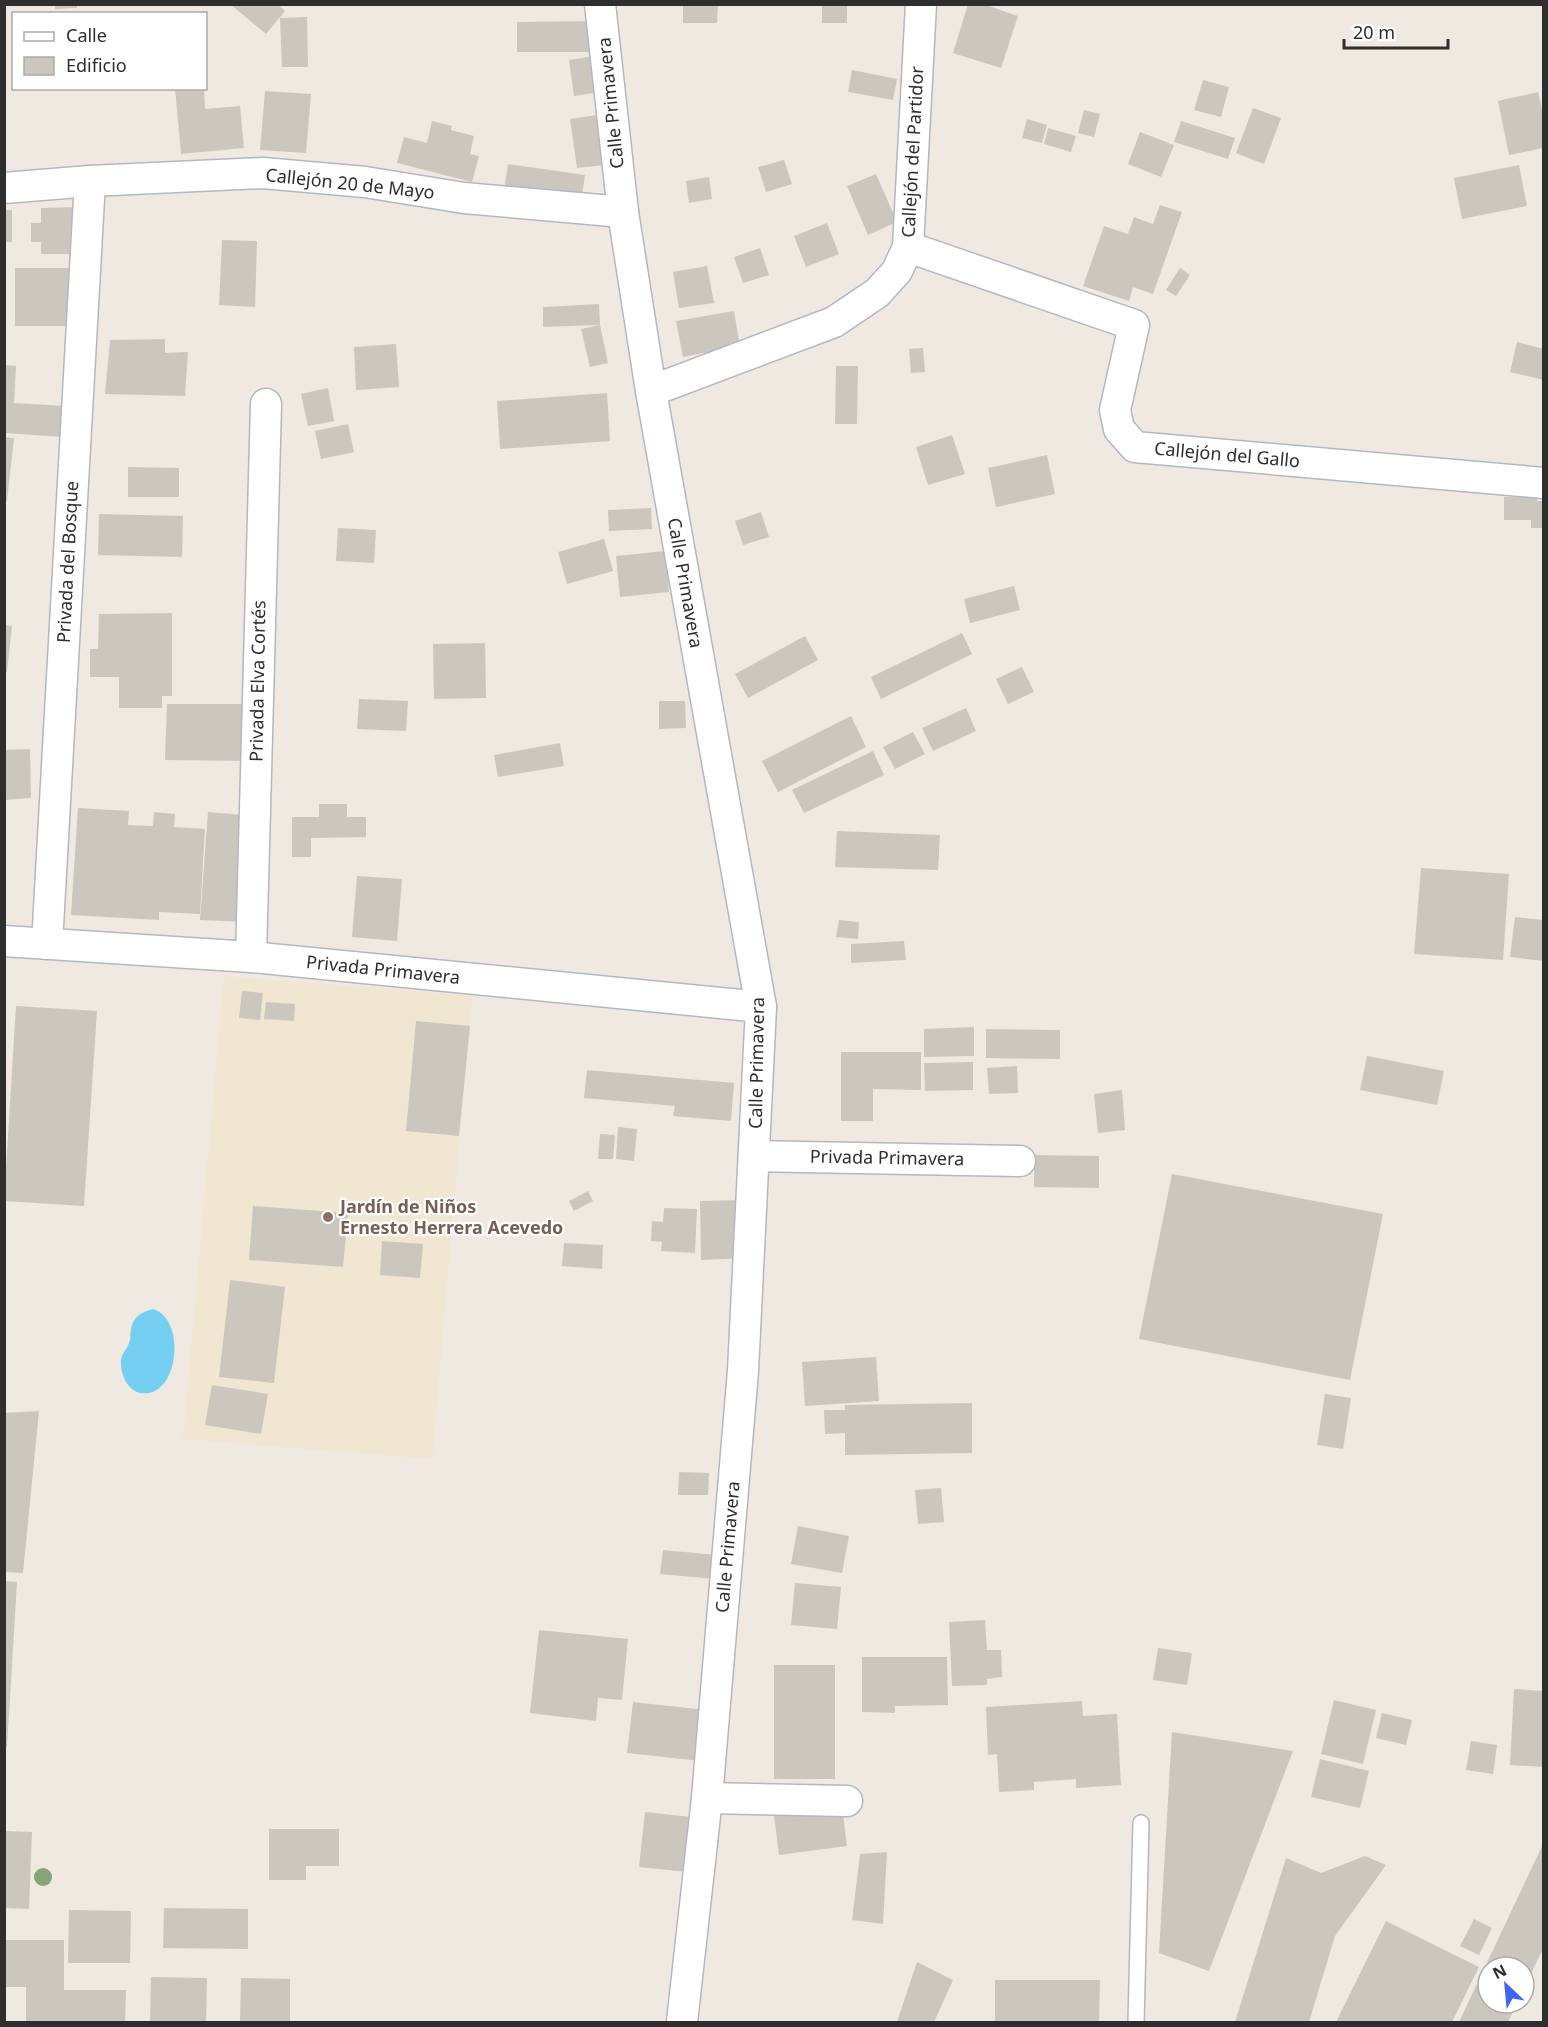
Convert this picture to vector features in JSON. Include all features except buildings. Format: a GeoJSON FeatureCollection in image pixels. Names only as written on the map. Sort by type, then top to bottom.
{"type":"FeatureCollection","features":[{"type":"Feature","properties":{"kind":"street","name":"Calle Primavera"},"geometry":{"type":"LineString","coordinates":[[600,4],[623,212],[651,391],[761,1006],[743,1371],[707,1798],[682,2022]]}},
{"type":"Feature","properties":{"kind":"street","name":"Callejón del Partidor"},"geometry":{"type":"LineString","coordinates":[[651,391],[834,322],[877,293],[897,271],[908,247],[921,4]]}},
{"type":"Feature","properties":{"kind":"street","name":"Callejón 20 de Mayo"},"geometry":{"type":"LineString","coordinates":[[4,188],[90,181],[263,173],[365,182],[464,198],[623,212]]}},
{"type":"Feature","properties":{"kind":"street","name":"Privada del Bosque"},"geometry":{"type":"LineString","coordinates":[[47,944],[90,181]]}},
{"type":"Feature","properties":{"kind":"street","name":"Callejón del Gallo"},"geometry":{"type":"LineString","coordinates":[[908,247],[1134,325],[1115,410],[1119,429],[1135,447],[1544,483]]}},
{"type":"Feature","properties":{"kind":"street","name":"Privada Elva Cortés"},"geometry":{"type":"LineString","coordinates":[[251,957],[266,404]]}},
{"type":"Feature","properties":{"kind":"street","name":"Privada Primavera"},"geometry":{"type":"LineString","coordinates":[[4,941],[251,957],[761,1006]]}},
{"type":"Feature","properties":{"kind":"street","name":"Privada Primavera"},"geometry":{"type":"LineString","coordinates":[[755,1156],[1020,1161]]}},
{"type":"Feature","properties":{"kind":"street"},"geometry":{"type":"LineString","coordinates":[[707,1798],[847,1801]]}},
{"type":"Feature","properties":{"kind":"lane"},"geometry":{"type":"LineString","coordinates":[[1136,2022],[1141,1823]]}},
{"type":"Feature","properties":{"kind":"shaded area","name":"Jardín de Niños Ernesto Herrera Acevedo"},"geometry":{"type":"Polygon","coordinates":[[[224,976],[472,996],[432,1459],[183,1439],[224,976]]]}},
{"type":"Feature","properties":{"kind":"water"},"geometry":{"type":"Polygon","coordinates":[[[153,1309],[164,1316],[171,1327],[174,1357],[164,1384],[154,1392],[141,1393],[132,1389],[125,1381],[121,1360],[130,1341],[134,1321],[141,1313],[153,1309]]]}},
{"type":"Feature","properties":{"kind":"place","name":"Jardín de Niños Ernesto Herrera Acevedo"},"geometry":{"type":"Point","coordinates":[328,1217]}}]}
